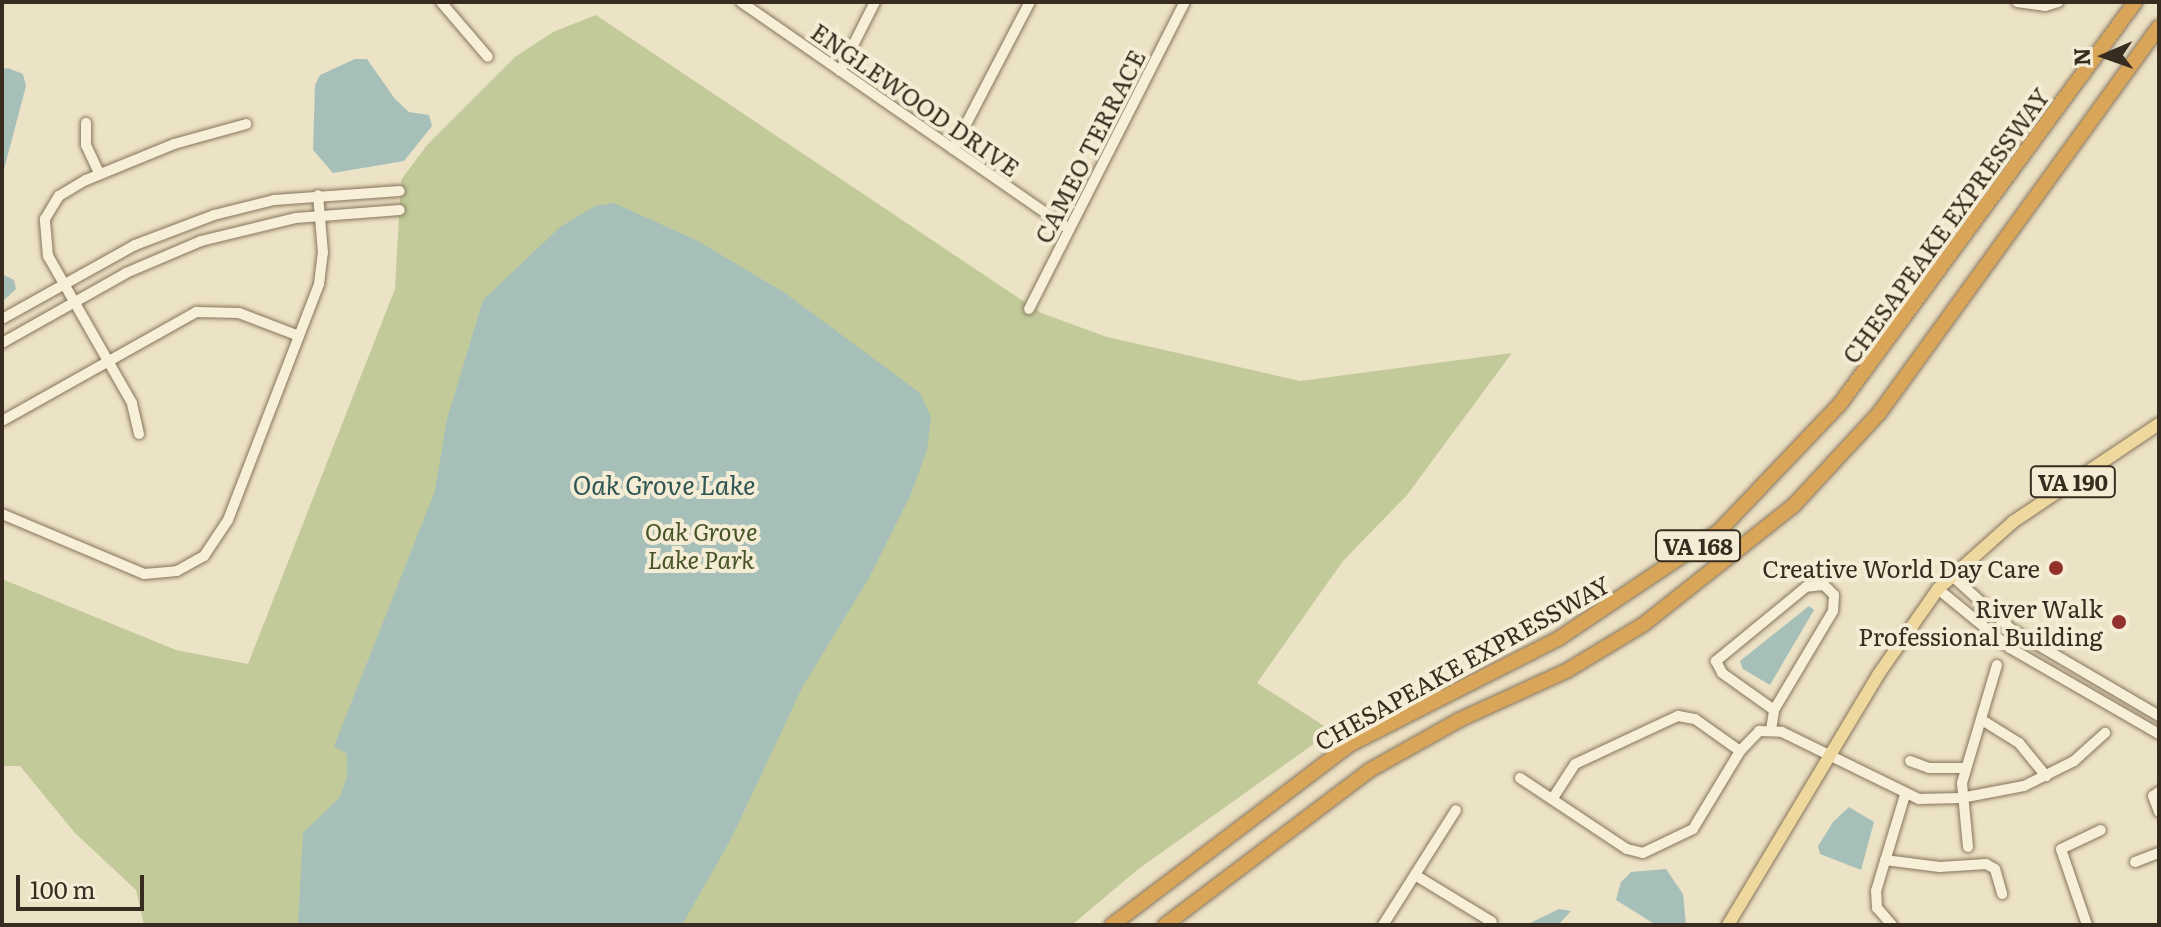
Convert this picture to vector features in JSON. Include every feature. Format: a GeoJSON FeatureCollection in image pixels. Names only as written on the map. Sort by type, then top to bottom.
{"type":"FeatureCollection","features":[{"type":"Feature","properties":{"kind":"highway","name":"CHESAPEAKE EXPRESSWAY"},"geometry":{"type":"LineString","coordinates":[[1112,925],[1349,745],[1558,639],[1718,532],[1816,435],[2135,2]]}},
{"type":"Feature","properties":{"kind":"highway","name":"CHESAPEAKE EXPRESSWAY"},"geometry":{"type":"LineString","coordinates":[[1165,925],[1370,770],[1459,720],[1568,670],[1644,624],[1793,506],[1880,412],[2159,27]]}},
{"type":"Feature","properties":{"kind":"main road","name":"VA 190"},"geometry":{"type":"LineString","coordinates":[[1728,925],[1909,627],[1938,589],[2013,522],[2159,424]]}},
{"type":"Feature","properties":{"kind":"street"},"geometry":{"type":"LineString","coordinates":[[441,2],[488,57]]}},
{"type":"Feature","properties":{"kind":"street","name":"ENGLEWOOD DRIVE"},"geometry":{"type":"LineString","coordinates":[[741,2],[1069,229]]}},
{"type":"Feature","properties":{"kind":"street"},"geometry":{"type":"LineString","coordinates":[[840,71],[875,2]]}},
{"type":"Feature","properties":{"kind":"street"},"geometry":{"type":"LineString","coordinates":[[953,149],[1030,2]]}},
{"type":"Feature","properties":{"kind":"street","name":"CAMEO TERRACE"},"geometry":{"type":"LineString","coordinates":[[1029,309],[1185,2]]}},
{"type":"Feature","properties":{"kind":"street"},"geometry":{"type":"LineString","coordinates":[[2017,2],[2045,6],[2058,2]]}},
{"type":"Feature","properties":{"kind":"street"},"geometry":{"type":"LineString","coordinates":[[86,123],[86,145],[99,173]]}},
{"type":"Feature","properties":{"kind":"street"},"geometry":{"type":"LineString","coordinates":[[139,434],[132,403],[44,247],[45,219],[59,196],[99,173],[174,144],[246,124]]}},
{"type":"Feature","properties":{"kind":"street"},"geometry":{"type":"LineString","coordinates":[[2,319],[64,283],[194,221],[274,200],[400,191]]}},
{"type":"Feature","properties":{"kind":"street"},"geometry":{"type":"LineString","coordinates":[[2,514],[130,571],[161,574],[189,566],[223,531],[323,271],[318,195]]}},
{"type":"Feature","properties":{"kind":"street"},"geometry":{"type":"LineString","coordinates":[[2,343],[74,302],[201,241],[320,214],[400,210]]}},
{"type":"Feature","properties":{"kind":"street"},"geometry":{"type":"LineString","coordinates":[[2,421],[184,317],[208,310],[239,313],[299,336]]}},
{"type":"Feature","properties":{"kind":"street"},"geometry":{"type":"LineString","coordinates":[[1951,575],[2011,629],[2159,716]]}},
{"type":"Feature","properties":{"kind":"street"},"geometry":{"type":"LineString","coordinates":[[1771,730],[1774,710],[1833,611],[1834,595],[1824,585],[1806,587],[1716,661],[1722,673],[1774,710]]}},
{"type":"Feature","properties":{"kind":"street"},"geometry":{"type":"LineString","coordinates":[[1938,589],[2010,648],[2159,734]]}},
{"type":"Feature","properties":{"kind":"street"},"geometry":{"type":"LineString","coordinates":[[1968,847],[1961,798],[1966,768],[1997,665]]}},
{"type":"Feature","properties":{"kind":"street"},"geometry":{"type":"LineString","coordinates":[[1553,798],[1575,764],[1670,718],[1695,719],[1740,751]]}},
{"type":"Feature","properties":{"kind":"street"},"geometry":{"type":"LineString","coordinates":[[1982,720],[2019,743],[2046,776]]}},
{"type":"Feature","properties":{"kind":"street"},"geometry":{"type":"LineString","coordinates":[[1520,778],[1627,849],[1643,853],[1693,829],[1751,737],[1771,730],[1905,795],[1961,798],[2046,776],[2105,733]]}},
{"type":"Feature","properties":{"kind":"street"},"geometry":{"type":"LineString","coordinates":[[1910,761],[1929,768],[1966,768]]}},
{"type":"Feature","properties":{"kind":"street"},"geometry":{"type":"LineString","coordinates":[[2159,792],[2153,796],[2159,812]]}},
{"type":"Feature","properties":{"kind":"street"},"geometry":{"type":"LineString","coordinates":[[1892,925],[1877,908],[1885,860],[1905,795]]}},
{"type":"Feature","properties":{"kind":"street"},"geometry":{"type":"LineString","coordinates":[[1383,925],[1456,810]]}},
{"type":"Feature","properties":{"kind":"street"},"geometry":{"type":"LineString","coordinates":[[2087,925],[2061,849],[2101,830]]}},
{"type":"Feature","properties":{"kind":"street"},"geometry":{"type":"LineString","coordinates":[[2135,862],[2159,853]]}},
{"type":"Feature","properties":{"kind":"street"},"geometry":{"type":"LineString","coordinates":[[1885,860],[1940,867],[1986,864],[1995,869],[2002,894]]}},
{"type":"Feature","properties":{"kind":"street"},"geometry":{"type":"LineString","coordinates":[[1415,875],[1492,922]]}},
{"type":"Feature","properties":{"kind":"green space","name":"Oak Grove Lake Park"},"geometry":{"type":"Polygon","coordinates":[[[596,15],[1041,313],[1107,337],[1300,381],[1512,353],[1407,495],[1343,561],[1257,683],[1332,731],[1137,870],[1072,925],[144,925],[136,890],[75,833],[20,766],[2,766],[2,579],[176,650],[248,664],[395,289],[401,180],[427,145],[515,57],[553,32],[596,15]]]}},
{"type":"Feature","properties":{"kind":"water"},"geometry":{"type":"Polygon","coordinates":[[[355,59],[367,59],[395,99],[409,112],[429,115],[432,126],[404,161],[333,173],[313,150],[315,85],[320,75],[355,59]]]}},
{"type":"Feature","properties":{"kind":"water"},"geometry":{"type":"Polygon","coordinates":[[[2,69],[23,74],[26,86],[2,177],[2,69]]]}},
{"type":"Feature","properties":{"kind":"water","name":"Oak Grove Lake"},"geometry":{"type":"Polygon","coordinates":[[[614,203],[698,241],[785,293],[920,393],[931,417],[927,450],[911,494],[869,578],[803,686],[731,839],[682,925],[298,925],[303,833],[340,797],[347,776],[347,754],[334,746],[435,491],[447,419],[483,300],[560,227],[595,206],[614,203]]]}},
{"type":"Feature","properties":{"kind":"water"},"geometry":{"type":"Polygon","coordinates":[[[2,274],[14,280],[16,289],[2,302],[2,274]]]}},
{"type":"Feature","properties":{"kind":"water"},"geometry":{"type":"Polygon","coordinates":[[[1809,606],[1814,610],[1770,685],[1743,669],[1740,661],[1809,606]]]}},
{"type":"Feature","properties":{"kind":"water"},"geometry":{"type":"Polygon","coordinates":[[[1849,807],[1874,822],[1861,870],[1820,854],[1818,846],[1833,822],[1849,807]]]}},
{"type":"Feature","properties":{"kind":"water"},"geometry":{"type":"Polygon","coordinates":[[[1666,869],[1683,894],[1686,925],[1656,925],[1616,900],[1621,882],[1631,872],[1666,869]]]}},
{"type":"Feature","properties":{"kind":"water"},"geometry":{"type":"Polygon","coordinates":[[[1559,909],[1571,911],[1558,925],[1526,925],[1559,909]]]}},
{"type":"Feature","properties":{"kind":"place","name":"Creative World Day Care"},"geometry":{"type":"Point","coordinates":[2056,568]}},
{"type":"Feature","properties":{"kind":"place","name":"River Walk Professional Building"},"geometry":{"type":"Point","coordinates":[2119,622]}}]}
